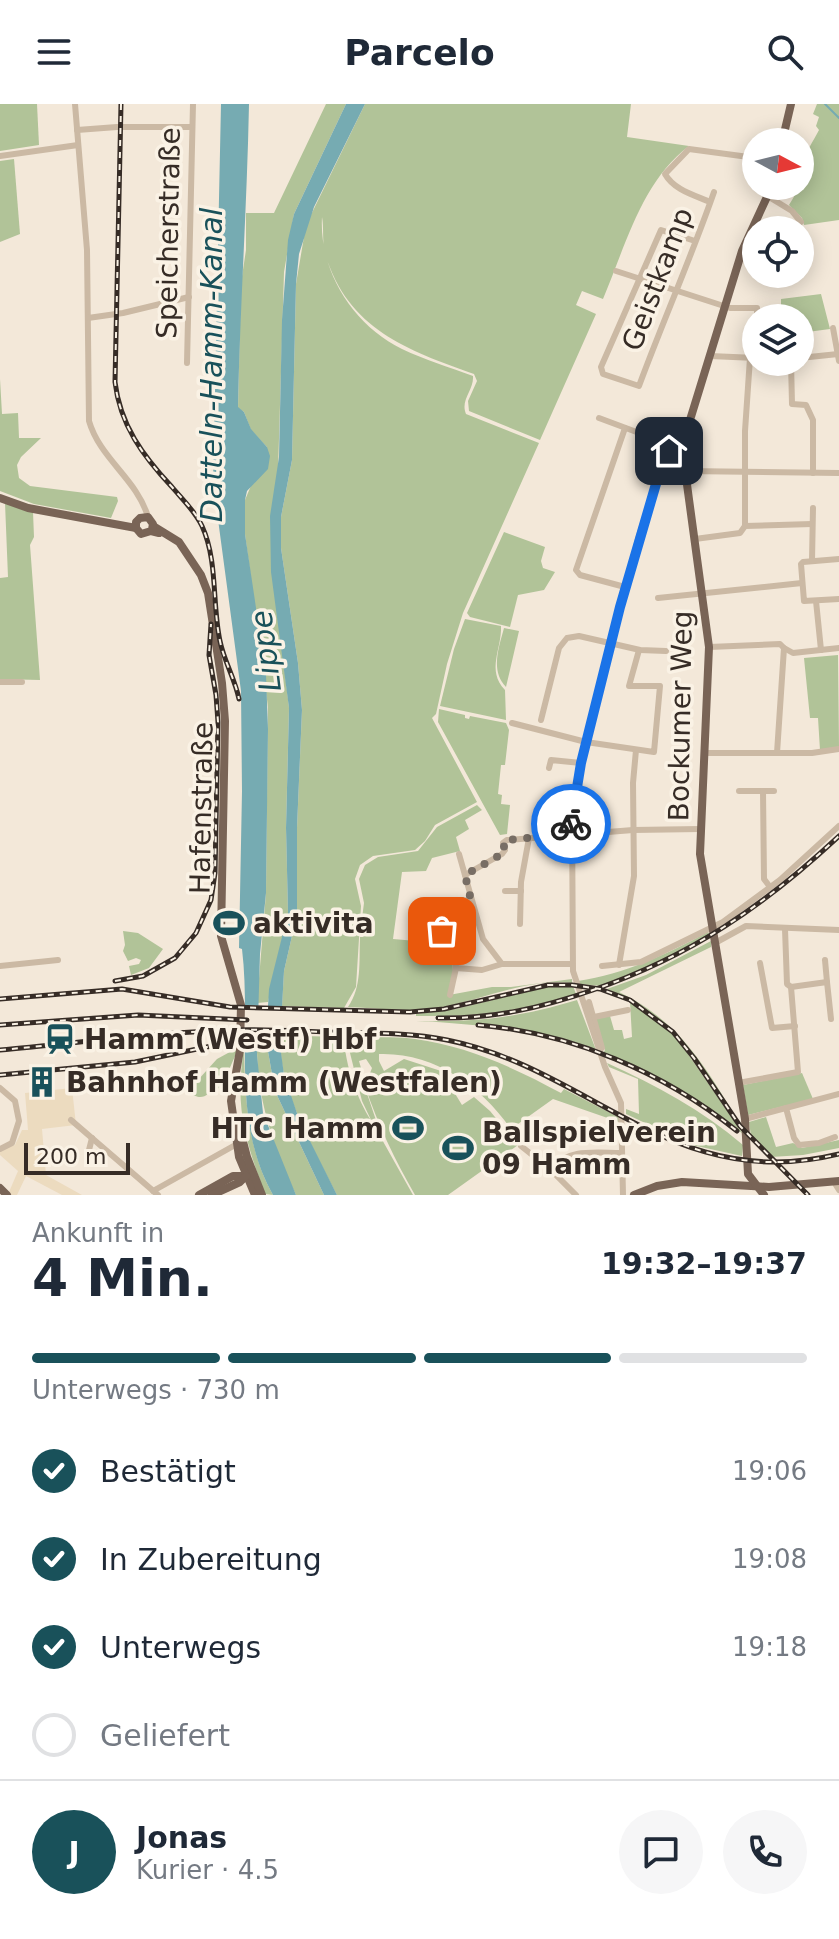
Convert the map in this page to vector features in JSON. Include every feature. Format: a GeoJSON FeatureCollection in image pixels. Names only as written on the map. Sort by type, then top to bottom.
{"type":"FeatureCollection","features":[{"type":"Feature","properties":{"kind":"main road"},"geometry":{"type":"LineString","coordinates":[[785,128],[791,104]]}},
{"type":"Feature","properties":{"kind":"main road","name":"Bockumer Weg"},"geometry":{"type":"LineString","coordinates":[[764,1195],[748,1176],[745,1119],[700,854],[709,647],[684,471],[684,450],[745,244],[767,200]]}},
{"type":"Feature","properties":{"kind":"main road","name":"Hafenstraße"},"geometry":{"type":"LineString","coordinates":[[0,498],[28,508],[125,526],[141,519],[141,534],[152,529],[180,544],[198,567],[205,585],[222,683],[225,721],[221,936],[241,1003],[240,1050],[232,1106],[239,1157],[254,1195]]}},
{"type":"Feature","properties":{"kind":"main road"},"geometry":{"type":"LineString","coordinates":[[141,519],[152,529]]}},
{"type":"Feature","properties":{"kind":"main road","name":"Hafenstraße"},"geometry":{"type":"LineString","coordinates":[[233,1098],[250,1165],[262,1195]]}},
{"type":"Feature","properties":{"kind":"main road"},"geometry":{"type":"LineString","coordinates":[[212,1195],[232,1181],[239,1157]]}},
{"type":"Feature","properties":{"kind":"main road"},"geometry":{"type":"LineString","coordinates":[[723,1184],[741,1175],[747,1164]]}},
{"type":"Feature","properties":{"kind":"main road"},"geometry":{"type":"LineString","coordinates":[[246,1176],[250,1165]]}},
{"type":"Feature","properties":{"kind":"main road"},"geometry":{"type":"LineString","coordinates":[[199,1195],[246,1176]]}},
{"type":"Feature","properties":{"kind":"main road"},"geometry":{"type":"LineString","coordinates":[[246,1176],[257,1185]]}},
{"type":"Feature","properties":{"kind":"main road"},"geometry":{"type":"LineString","coordinates":[[232,1181],[254,1195]]}},
{"type":"Feature","properties":{"kind":"main road"},"geometry":{"type":"LineString","coordinates":[[634,1195],[672,1183],[757,1186],[775,1191],[837,1184]]}},
{"type":"Feature","properties":{"kind":"main road"},"geometry":{"type":"LineString","coordinates":[[0,1188],[7,1195]]}},
{"type":"Feature","properties":{"kind":"street"},"geometry":{"type":"LineString","coordinates":[[75,104],[87,250],[90,426],[140,495],[141,519]]}},
{"type":"Feature","properties":{"kind":"street","name":"Speicherstraße"},"geometry":{"type":"LineString","coordinates":[[187,363],[193,104]]}},
{"type":"Feature","properties":{"kind":"street"},"geometry":{"type":"LineString","coordinates":[[77,130],[192,127]]}},
{"type":"Feature","properties":{"kind":"street"},"geometry":{"type":"LineString","coordinates":[[0,156],[78,145]]}},
{"type":"Feature","properties":{"kind":"street","name":"Geistkamp"},"geometry":{"type":"LineString","coordinates":[[710,202],[680,189],[665,174],[689,149],[742,156]]}},
{"type":"Feature","properties":{"kind":"street","name":"Geistkamp"},"geometry":{"type":"LineString","coordinates":[[639,278],[601,371],[625,381],[644,372],[714,192]]}},
{"type":"Feature","properties":{"kind":"street"},"geometry":{"type":"LineString","coordinates":[[774,200],[796,216]]}},
{"type":"Feature","properties":{"kind":"street"},"geometry":{"type":"LineString","coordinates":[[639,278],[662,229],[695,241]]}},
{"type":"Feature","properties":{"kind":"street"},"geometry":{"type":"LineString","coordinates":[[616,271],[726,306],[742,307]]}},
{"type":"Feature","properties":{"kind":"street"},"geometry":{"type":"LineString","coordinates":[[88,318],[117,315],[189,297]]}},
{"type":"Feature","properties":{"kind":"street"},"geometry":{"type":"LineString","coordinates":[[814,358],[838,358],[833,328]]}},
{"type":"Feature","properties":{"kind":"street"},"geometry":{"type":"LineString","coordinates":[[710,356],[742,357]]}},
{"type":"Feature","properties":{"kind":"street"},"geometry":{"type":"LineString","coordinates":[[695,539],[740,533],[745,526],[744,472],[752,376]]}},
{"type":"Feature","properties":{"kind":"street"},"geometry":{"type":"LineString","coordinates":[[791,376],[792,404],[806,405],[813,420],[813,473]]}},
{"type":"Feature","properties":{"kind":"street"},"geometry":{"type":"LineString","coordinates":[[599,418],[666,443]]}},
{"type":"Feature","properties":{"kind":"street"},"geometry":{"type":"LineString","coordinates":[[625,428],[573,572],[625,587]]}},
{"type":"Feature","properties":{"kind":"street"},"geometry":{"type":"LineString","coordinates":[[623,1195],[621,1103],[598,1050],[572,964],[571,834],[581,763],[625,587],[660,470],[669,451],[687,432]]}},
{"type":"Feature","properties":{"kind":"street"},"geometry":{"type":"LineString","coordinates":[[669,451],[684,450]]}},
{"type":"Feature","properties":{"kind":"street"},"geometry":{"type":"LineString","coordinates":[[684,471],[839,473]]}},
{"type":"Feature","properties":{"kind":"street"},"geometry":{"type":"LineString","coordinates":[[812,561],[813,508]]}},
{"type":"Feature","properties":{"kind":"street"},"geometry":{"type":"LineString","coordinates":[[745,526],[812,524]]}},
{"type":"Feature","properties":{"kind":"street"},"geometry":{"type":"LineString","coordinates":[[839,559],[801,563],[804,601],[839,599]]}},
{"type":"Feature","properties":{"kind":"street"},"geometry":{"type":"LineString","coordinates":[[658,598],[802,583]]}},
{"type":"Feature","properties":{"kind":"street"},"geometry":{"type":"LineString","coordinates":[[816,601],[821,650]]}},
{"type":"Feature","properties":{"kind":"street"},"geometry":{"type":"LineString","coordinates":[[541,720],[559,648],[564,640],[575,636],[639,650],[666,651]]}},
{"type":"Feature","properties":{"kind":"street"},"geometry":{"type":"LineString","coordinates":[[709,647],[782,646],[793,653],[839,648]]}},
{"type":"Feature","properties":{"kind":"street"},"geometry":{"type":"LineString","coordinates":[[777,753],[782,646]]}},
{"type":"Feature","properties":{"kind":"street"},"geometry":{"type":"LineString","coordinates":[[512,723],[586,742],[654,752],[660,686],[629,686],[639,650]]}},
{"type":"Feature","properties":{"kind":"street"},"geometry":{"type":"LineString","coordinates":[[0,682],[22,682]]}},
{"type":"Feature","properties":{"kind":"street"},"geometry":{"type":"LineString","coordinates":[[704,753],[839,749]]}},
{"type":"Feature","properties":{"kind":"street"},"geometry":{"type":"LineString","coordinates":[[619,965],[633,886],[636,750]]}},
{"type":"Feature","properties":{"kind":"street"},"geometry":{"type":"LineString","coordinates":[[549,768],[551,760],[581,763]]}},
{"type":"Feature","properties":{"kind":"street"},"geometry":{"type":"LineString","coordinates":[[739,791],[774,791]]}},
{"type":"Feature","properties":{"kind":"street"},"geometry":{"type":"LineString","coordinates":[[763,791],[764,879],[770,887]]}},
{"type":"Feature","properties":{"kind":"street"},"geometry":{"type":"LineString","coordinates":[[602,966],[641,962],[658,956],[712,927],[770,887],[839,826]]}},
{"type":"Feature","properties":{"kind":"street"},"geometry":{"type":"LineString","coordinates":[[465,875],[502,854],[505,850],[503,843],[507,840],[633,830],[700,829]]}},
{"type":"Feature","properties":{"kind":"street"},"geometry":{"type":"LineString","coordinates":[[520,924],[521,891],[529,838]]}},
{"type":"Feature","properties":{"kind":"street"},"geometry":{"type":"LineString","coordinates":[[459,854],[483,939],[502,964]]}},
{"type":"Feature","properties":{"kind":"street"},"geometry":{"type":"LineString","coordinates":[[505,891],[521,891]]}},
{"type":"Feature","properties":{"kind":"street"},"geometry":{"type":"LineString","coordinates":[[450,995],[456,968],[453,943],[442,940],[444,907],[449,901],[471,900]]}},
{"type":"Feature","properties":{"kind":"street"},"geometry":{"type":"LineString","coordinates":[[715,943],[746,926],[839,930]]}},
{"type":"Feature","properties":{"kind":"street"},"geometry":{"type":"LineString","coordinates":[[738,1083],[798,1072],[791,987],[787,984],[785,929]]}},
{"type":"Feature","properties":{"kind":"street"},"geometry":{"type":"LineString","coordinates":[[0,966],[58,960]]}},
{"type":"Feature","properties":{"kind":"street"},"geometry":{"type":"LineString","coordinates":[[825,960],[831,1019]]}},
{"type":"Feature","properties":{"kind":"street"},"geometry":{"type":"LineString","coordinates":[[760,963],[772,1031],[795,1026]]}},
{"type":"Feature","properties":{"kind":"street"},"geometry":{"type":"LineString","coordinates":[[456,968],[482,970],[502,964],[572,964]]}},
{"type":"Feature","properties":{"kind":"street"},"geometry":{"type":"LineString","coordinates":[[791,987],[827,982]]}},
{"type":"Feature","properties":{"kind":"street"},"geometry":{"type":"LineString","coordinates":[[589,1002],[602,1049],[598,1050]]}},
{"type":"Feature","properties":{"kind":"street"},"geometry":{"type":"LineString","coordinates":[[594,1017],[628,1010]]}},
{"type":"Feature","properties":{"kind":"street"},"geometry":{"type":"LineString","coordinates":[[0,1088],[15,1101],[19,1121],[12,1143],[0,1149]]}},
{"type":"Feature","properties":{"kind":"street"},"geometry":{"type":"LineString","coordinates":[[745,1119],[839,1094]]}},
{"type":"Feature","properties":{"kind":"street"},"geometry":{"type":"LineString","coordinates":[[786,1108],[799,1145],[835,1137]]}},
{"type":"Feature","properties":{"kind":"street"},"geometry":{"type":"LineString","coordinates":[[71,1120],[155,1193],[237,1144]]}},
{"type":"Feature","properties":{"kind":"street"},"geometry":{"type":"LineString","coordinates":[[87,1158],[92,1138]]}},
{"type":"Feature","properties":{"kind":"street"},"geometry":{"type":"LineString","coordinates":[[521,1146],[576,1195]]}},
{"type":"Feature","properties":{"kind":"street"},"geometry":{"type":"LineString","coordinates":[[550,1169],[571,1154],[621,1153]]}},
{"type":"Feature","properties":{"kind":"green space"},"geometry":{"type":"Polygon","coordinates":[[[0,104],[37,104],[39,145],[0,151],[0,104]]]}},
{"type":"Feature","properties":{"kind":"green space"},"geometry":{"type":"Polygon","coordinates":[[[326,104],[346,104],[294,214],[284,272],[278,471],[278,612],[289,708],[286,827],[288,913],[268,1002],[257,1003],[266,893],[268,707],[245,534],[245,500],[267,447],[251,430],[244,412],[238,408],[246,213],[274,213],[326,104]]]}},
{"type":"Feature","properties":{"kind":"green space"},"geometry":{"type":"Polygon","coordinates":[[[365,104],[631,104],[627,137],[689,146],[673,160],[647,196],[603,299],[582,291],[576,305],[596,314],[540,440],[469,411],[468,401],[477,381],[474,374],[426,356],[383,333],[348,301],[326,256],[333,276],[342,294],[368,326],[402,349],[473,376],[465,404],[466,414],[539,443],[463,613],[436,714],[432,718],[477,802],[435,825],[415,850],[373,856],[360,865],[355,879],[361,906],[356,987],[344,1008],[282,1006],[284,971],[297,914],[302,710],[281,548],[281,517],[292,460],[296,284],[306,225],[365,104]]]}},
{"type":"Feature","properties":{"kind":"green space"},"geometry":{"type":"Polygon","coordinates":[[[817,104],[839,104],[839,220],[814,224],[814,216],[800,216],[789,205],[792,200],[814,200],[814,140],[819,130],[816,126],[819,117],[813,114],[817,104]]]}},
{"type":"Feature","properties":{"kind":"green space"},"geometry":{"type":"Polygon","coordinates":[[[14,159],[20,234],[0,242],[0,161],[14,159]]]}},
{"type":"Feature","properties":{"kind":"green space"},"geometry":{"type":"Polygon","coordinates":[[[821,294],[830,329],[814,331],[814,304],[781,304],[781,299],[821,294]]]}},
{"type":"Feature","properties":{"kind":"green space"},"geometry":{"type":"Polygon","coordinates":[[[0,379],[2,414],[18,413],[19,438],[41,438],[21,457],[17,465],[19,478],[30,486],[117,497],[111,518],[34,504],[0,491],[0,379]]]}},
{"type":"Feature","properties":{"kind":"green space"},"geometry":{"type":"Polygon","coordinates":[[[5,503],[33,512],[34,537],[30,545],[40,680],[0,679],[0,578],[8,577],[5,503]]]}},
{"type":"Feature","properties":{"kind":"green space"},"geometry":{"type":"Polygon","coordinates":[[[504,532],[545,547],[541,561],[543,568],[555,572],[544,590],[518,595],[510,627],[470,617],[467,613],[504,532]]]}},
{"type":"Feature","properties":{"kind":"green space"},"geometry":{"type":"Polygon","coordinates":[[[465,619],[501,626],[496,675],[505,690],[506,720],[440,706],[465,619]]]}},
{"type":"Feature","properties":{"kind":"green space"},"geometry":{"type":"Polygon","coordinates":[[[504,628],[519,631],[506,687],[497,666],[504,628]]]}},
{"type":"Feature","properties":{"kind":"green space"},"geometry":{"type":"Polygon","coordinates":[[[838,655],[839,747],[820,750],[818,718],[810,718],[804,658],[838,655]]]}},
{"type":"Feature","properties":{"kind":"green space"},"geometry":{"type":"Polygon","coordinates":[[[439,709],[465,715],[469,719],[470,716],[506,723],[509,730],[498,794],[502,795],[501,804],[510,805],[507,834],[500,835],[438,722],[439,709]]]}},
{"type":"Feature","properties":{"kind":"green space"},"geometry":{"type":"Polygon","coordinates":[[[477,805],[482,810],[465,820],[469,829],[456,837],[460,851],[432,858],[426,871],[402,872],[393,939],[451,944],[453,971],[449,995],[572,979],[572,983],[523,986],[431,1009],[348,1007],[358,983],[360,937],[364,937],[360,934],[364,903],[359,879],[365,865],[378,857],[418,851],[437,827],[477,805]]]}},
{"type":"Feature","properties":{"kind":"green space"},"geometry":{"type":"Polygon","coordinates":[[[123,931],[138,933],[163,949],[149,968],[131,975],[129,966],[139,964],[141,960],[128,961],[123,951],[123,931]]]}},
{"type":"Feature","properties":{"kind":"green space"},"geometry":{"type":"Polygon","coordinates":[[[708,932],[710,936],[707,938],[643,970],[602,986],[579,984],[578,981],[645,962],[708,932]]]}},
{"type":"Feature","properties":{"kind":"green space"},"geometry":{"type":"Polygon","coordinates":[[[711,941],[711,947],[619,992],[641,1004],[676,1032],[703,1066],[740,1124],[685,1045],[652,1014],[607,989],[646,975],[711,941]]]}},
{"type":"Feature","properties":{"kind":"green space"},"geometry":{"type":"Polygon","coordinates":[[[550,986],[573,986],[576,994],[497,1012],[416,1016],[416,1014],[456,1009],[550,986]]]}},
{"type":"Feature","properties":{"kind":"green space"},"geometry":{"type":"Polygon","coordinates":[[[577,1000],[596,1050],[507,1029],[416,1021],[498,1018],[577,1000]]]}},
{"type":"Feature","properties":{"kind":"green space"},"geometry":{"type":"Polygon","coordinates":[[[630,1002],[656,1018],[677,1038],[743,1134],[676,1088],[603,1053],[605,1050],[596,1019],[610,1016],[614,1030],[622,1030],[624,1039],[632,1037],[630,1002]]]}},
{"type":"Feature","properties":{"kind":"green space"},"geometry":{"type":"Polygon","coordinates":[[[344,1037],[353,1081],[361,1103],[372,1122],[362,1101],[346,1037],[415,1039],[472,1053],[561,1093],[564,1089],[620,1118],[619,1122],[553,1099],[511,1129],[485,1099],[454,1075],[419,1059],[379,1054],[384,1071],[404,1059],[441,1071],[458,1081],[451,1087],[462,1105],[474,1097],[518,1145],[448,1195],[415,1195],[387,1142],[370,1100],[365,1086],[372,1068],[366,1059],[359,1061],[359,1070],[379,1129],[375,1127],[413,1195],[337,1195],[299,1118],[284,1075],[282,1038],[344,1037]]]}},
{"type":"Feature","properties":{"kind":"green space"},"geometry":{"type":"Polygon","coordinates":[[[266,1040],[275,1091],[324,1195],[296,1195],[280,1158],[259,1082],[257,1042],[266,1040]]]}},
{"type":"Feature","properties":{"kind":"green space"},"geometry":{"type":"Polygon","coordinates":[[[239,1047],[228,1072],[223,1071],[219,1088],[201,1097],[188,1091],[217,1059],[239,1047]]]}},
{"type":"Feature","properties":{"kind":"green space"},"geometry":{"type":"Polygon","coordinates":[[[244,1049],[247,1106],[253,1143],[273,1195],[265,1194],[244,1124],[240,1089],[244,1049]]]}},
{"type":"Feature","properties":{"kind":"green space"},"geometry":{"type":"Polygon","coordinates":[[[607,1063],[661,1089],[695,1109],[743,1145],[742,1156],[692,1145],[626,1114],[626,1109],[639,1114],[638,1079],[609,1067],[607,1063]]]}},
{"type":"Feature","properties":{"kind":"green space"},"geometry":{"type":"Polygon","coordinates":[[[802,1073],[813,1099],[748,1115],[743,1085],[802,1073]]]}},
{"type":"Feature","properties":{"kind":"green space"},"geometry":{"type":"Polygon","coordinates":[[[766,1117],[776,1147],[793,1143],[802,1148],[839,1140],[839,1148],[771,1157],[751,1136],[749,1122],[766,1117]]]}},
{"type":"Feature","properties":{"kind":"shaded area"},"geometry":{"type":"Polygon","coordinates":[[[72,1088],[76,1125],[42,1129],[46,1175],[82,1195],[62,1195],[26,1176],[17,1195],[11,1195],[9,1192],[18,1171],[0,1155],[0,1149],[15,1145],[22,1130],[28,1130],[25,1093],[72,1088]]]}},
{"type":"Feature","properties":{"kind":"water"},"geometry":{"type":"Polygon","coordinates":[[[221,104],[249,104],[238,407],[267,447],[270,456],[268,469],[247,491],[245,500],[245,534],[266,675],[268,729],[266,893],[260,954],[257,1055],[263,1113],[296,1195],[273,1195],[251,1136],[247,1106],[244,980],[242,949],[239,948],[241,691],[213,482],[221,104]]]}},
{"type":"Feature","properties":{"kind":"water"},"geometry":{"type":"Polygon","coordinates":[[[346,104],[365,104],[314,207],[299,254],[292,460],[281,517],[281,548],[302,710],[297,914],[284,971],[280,1045],[284,1075],[299,1119],[337,1195],[324,1195],[275,1091],[266,1040],[269,989],[288,913],[286,828],[289,708],[271,572],[270,516],[279,457],[282,320],[288,240],[294,214],[346,104]]]}},
{"type":"Feature","properties":{"kind":"pier"},"geometry":{"type":"Polygon","coordinates":[[[242,1005],[261,1006],[261,1043],[258,1047],[243,1048],[242,1005]]]}},
{"type":"Feature","properties":{"kind":"pier"},"geometry":{"type":"Polygon","coordinates":[[[263,1006],[286,1006],[285,1039],[262,1043],[263,1006]]]}},
{"type":"Feature","properties":{"kind":"waterway"},"geometry":{"type":"LineString","coordinates":[[825,104],[839,118]]}},
{"type":"Feature","properties":{"kind":"railway"},"geometry":{"type":"LineString","coordinates":[[121,104],[115,382],[118,398],[134,439],[202,526],[213,568],[220,641],[239,699]]}},
{"type":"Feature","properties":{"kind":"railway"},"geometry":{"type":"LineString","coordinates":[[115,981],[143,976],[175,958],[196,933],[211,900],[215,873],[218,722],[209,655],[211,624]]}},
{"type":"Feature","properties":{"kind":"railway"},"geometry":{"type":"LineString","coordinates":[[438,1018],[478,1017],[535,1007],[629,976],[694,945],[754,907],[839,836]]}},
{"type":"Feature","properties":{"kind":"railway"},"geometry":{"type":"LineString","coordinates":[[0,999],[122,989],[230,1007],[410,1012],[444,1009],[548,985],[600,989],[630,1000],[673,1032],[740,1126],[808,1195]]}},
{"type":"Feature","properties":{"kind":"railway"},"geometry":{"type":"LineString","coordinates":[[0,1025],[138,1015],[247,1020]]}},
{"type":"Feature","properties":{"kind":"railway"},"geometry":{"type":"LineString","coordinates":[[478,1025],[548,1037],[615,1059],[679,1091],[737,1131]]}},
{"type":"Feature","properties":{"kind":"railway"},"geometry":{"type":"LineString","coordinates":[[0,1050],[206,1031],[270,1030],[417,1036],[447,1040],[499,1055],[680,1144],[728,1158],[780,1162],[839,1154]]}},
{"type":"Feature","properties":{"kind":"railway"},"geometry":{"type":"LineString","coordinates":[[0,1075],[135,1062],[245,1039]]}},
{"type":"Feature","properties":{"kind":"way so far"},"geometry":{"type":"LineString","coordinates":[[442,931],[447,903],[471,900],[465,875],[502,854],[505,850],[503,843],[507,840],[571,834],[571,824]]}},
{"type":"Feature","properties":{"kind":"place","name":"aktivita"},"geometry":{"type":"Point","coordinates":[229,923]}},
{"type":"Feature","properties":{"kind":"place","name":"Hamm (Westf) Hbf"},"geometry":{"type":"Point","coordinates":[60,1039]}},
{"type":"Feature","properties":{"kind":"place","name":"Bahnhof Hamm (Westfalen)"},"geometry":{"type":"Point","coordinates":[42,1082]}},
{"type":"Feature","properties":{"kind":"place","name":"HTC Hamm"},"geometry":{"type":"Point","coordinates":[408,1128]}},
{"type":"Feature","properties":{"kind":"place","name":"Ballspielverein 09 Hamm"},"geometry":{"type":"Point","coordinates":[458,1148]}},
{"type":"Feature","properties":{"kind":"route"},"geometry":{"type":"LineString","coordinates":[[571,824],[581,763],[628,576],[663,460],[669,451]]}},
{"type":"Feature","properties":{"kind":"water label","name":"Datteln-Hamm-Kanal"},"geometry":{"type":"Point","coordinates":[212,365]}},
{"type":"Feature","properties":{"kind":"water label","name":"Lippe"},"geometry":{"type":"Point","coordinates":[266,651]}}]}
